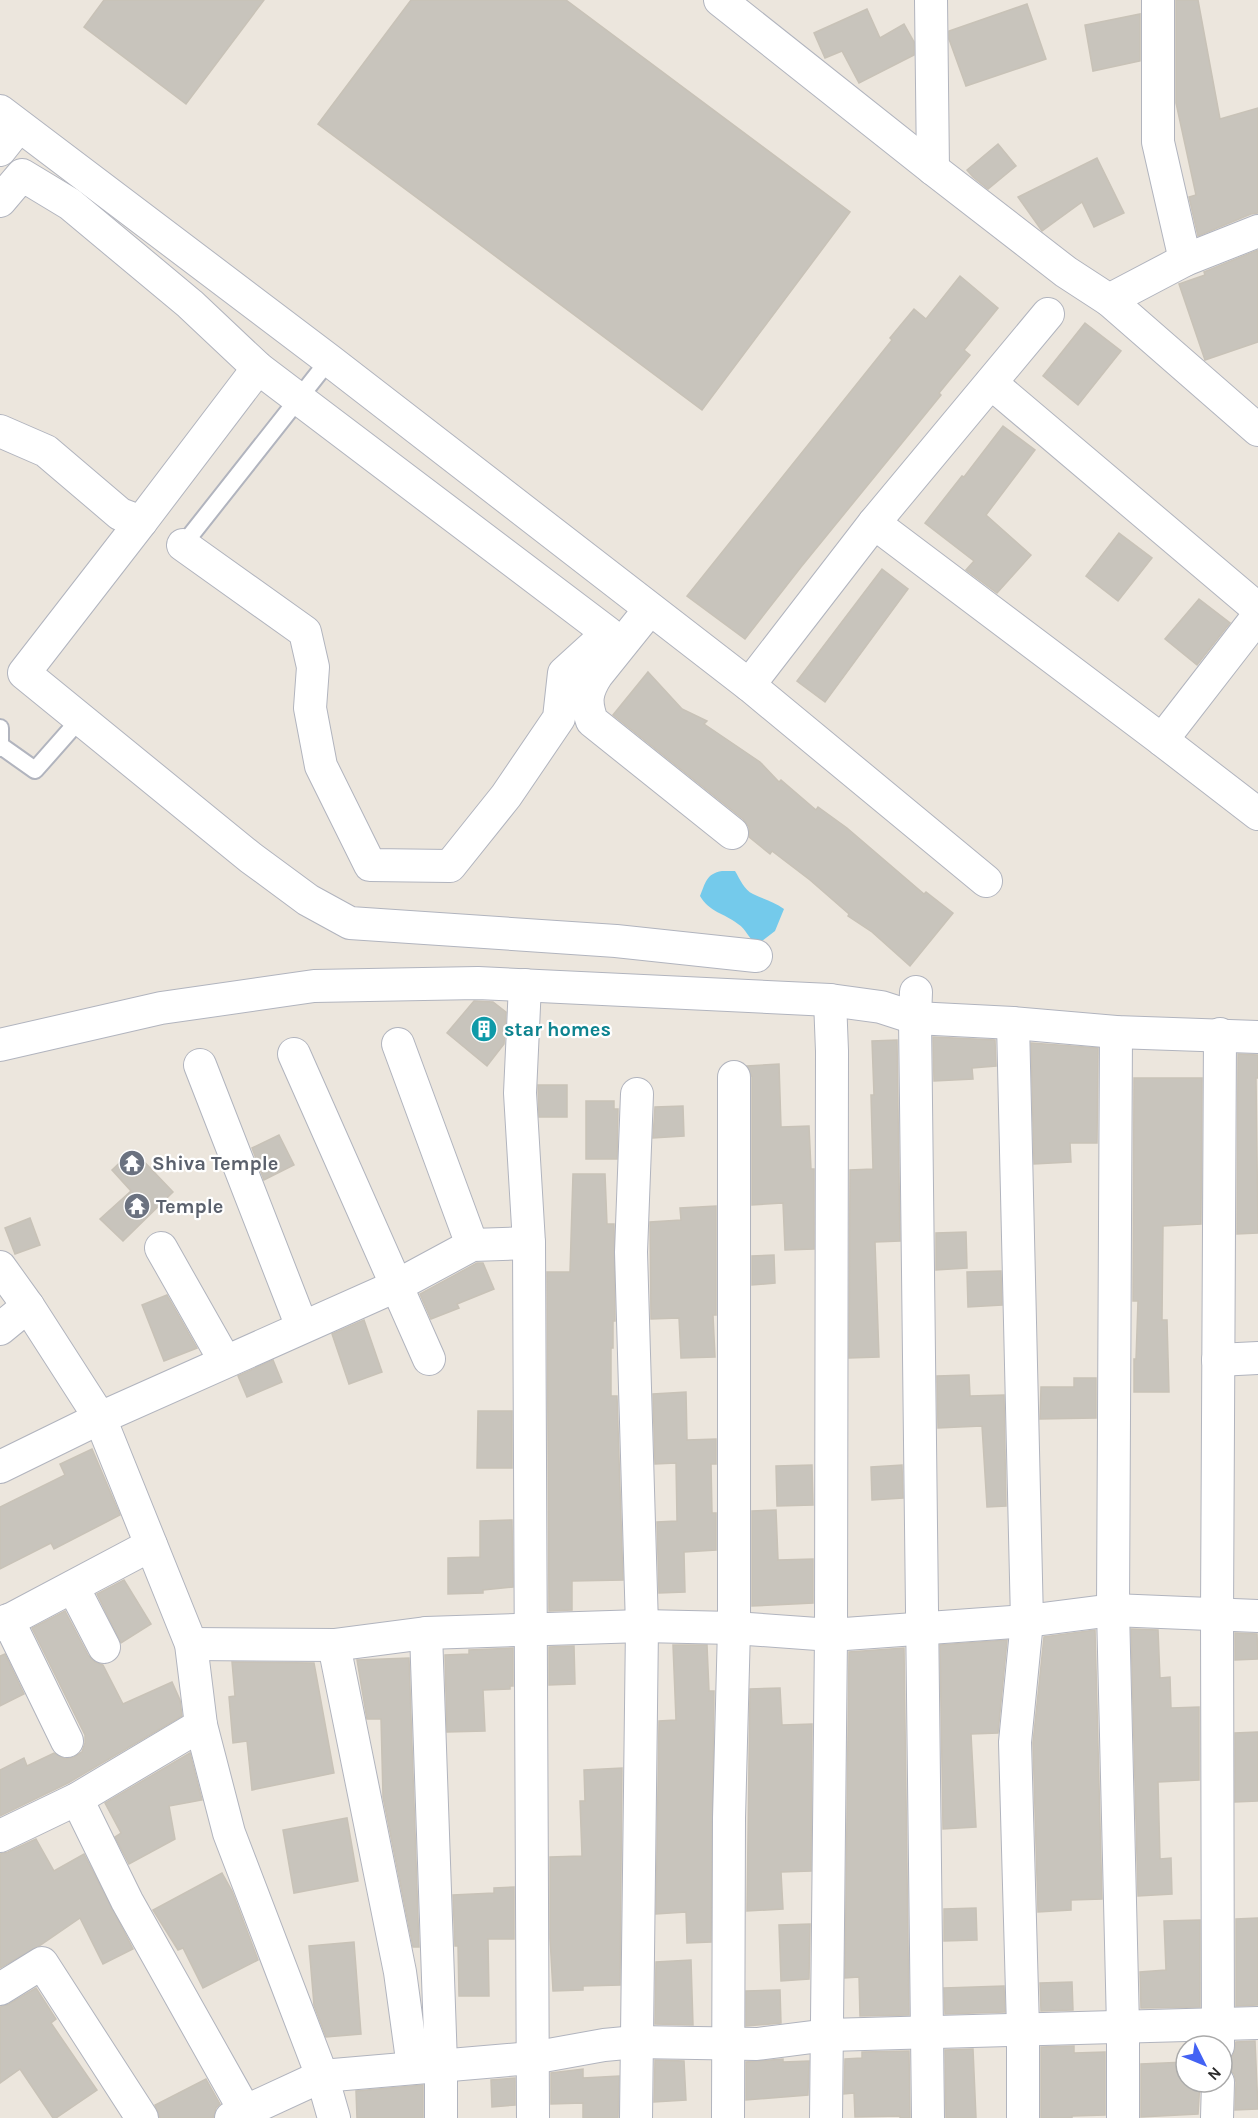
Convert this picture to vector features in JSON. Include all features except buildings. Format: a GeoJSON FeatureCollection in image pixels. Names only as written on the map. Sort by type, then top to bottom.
{"type":"FeatureCollection","features":[{"type":"Feature","properties":{"kind":"street"},"geometry":{"type":"LineString","coordinates":[[720,0],[1066,272],[1109,300],[1258,430]]}},
{"type":"Feature","properties":{"kind":"street"},"geometry":{"type":"LineString","coordinates":[[930,0],[933,169]]}},
{"type":"Feature","properties":{"kind":"street"},"geometry":{"type":"LineString","coordinates":[[1158,0],[1158,142],[1185,260]]}},
{"type":"Feature","properties":{"kind":"street"},"geometry":{"type":"LineString","coordinates":[[0,150],[10,119],[329,360],[749,685],[986,881]]}},
{"type":"Feature","properties":{"kind":"street"},"geometry":{"type":"LineString","coordinates":[[0,201],[22,175],[70,204],[190,304],[258,368],[608,633],[564,673],[559,718],[506,796],[450,866],[370,865],[321,766],[310,708],[313,667],[305,632],[183,545]]}},
{"type":"Feature","properties":{"kind":"street"},"geometry":{"type":"LineString","coordinates":[[1109,300],[1185,260],[1258,231]]}},
{"type":"Feature","properties":{"kind":"street"},"geometry":{"type":"LineString","coordinates":[[749,685],[874,523],[1048,314]]}},
{"type":"Feature","properties":{"kind":"street"},"geometry":{"type":"LineString","coordinates":[[258,368],[141,522],[12,667],[80,718],[251,858],[308,900],[350,923],[616,940],[756,956]]}},
{"type":"Feature","properties":{"kind":"street"},"geometry":{"type":"LineString","coordinates":[[991,383],[1258,609]]}},
{"type":"Feature","properties":{"kind":"street"},"geometry":{"type":"LineString","coordinates":[[0,431],[46,451],[120,514],[141,522]]}},
{"type":"Feature","properties":{"kind":"street"},"geometry":{"type":"LineString","coordinates":[[874,523],[1258,814]]}},
{"type":"Feature","properties":{"kind":"street"},"geometry":{"type":"LineString","coordinates":[[650,609],[590,687],[587,706],[592,721],[732,833]]}},
{"type":"Feature","properties":{"kind":"street"},"geometry":{"type":"LineString","coordinates":[[1162,740],[1258,616]]}},
{"type":"Feature","properties":{"kind":"street"},"geometry":{"type":"LineString","coordinates":[[0,1046],[161,1008],[314,986],[478,983],[830,1000],[881,1007],[916,1007],[1013,1023],[1116,1032],[1258,1036]]}},
{"type":"Feature","properties":{"kind":"street"},"geometry":{"type":"LineString","coordinates":[[525,986],[520,1093],[529,1243],[533,2118]]}},
{"type":"Feature","properties":{"kind":"street"},"geometry":{"type":"LineString","coordinates":[[826,2118],[831,1635],[832,1051],[830,1000]]}},
{"type":"Feature","properties":{"kind":"street"},"geometry":{"type":"LineString","coordinates":[[916,1007],[928,2118]]}},
{"type":"Feature","properties":{"kind":"street"},"geometry":{"type":"LineString","coordinates":[[1013,1023],[1027,1621],[1016,1742],[1023,2118]]}},
{"type":"Feature","properties":{"kind":"street"},"geometry":{"type":"LineString","coordinates":[[1116,1032],[1113,1610],[1123,2026],[1123,2118]]}},
{"type":"Feature","properties":{"kind":"street"},"geometry":{"type":"LineString","coordinates":[[1218,2034],[1217,1616],[1220,1034]]}},
{"type":"Feature","properties":{"kind":"street"},"geometry":{"type":"LineString","coordinates":[[398,1044],[472,1245]]}},
{"type":"Feature","properties":{"kind":"street"},"geometry":{"type":"LineString","coordinates":[[294,1054],[429,1359]]}},
{"type":"Feature","properties":{"kind":"street"},"geometry":{"type":"LineString","coordinates":[[200,1065],[302,1327]]}},
{"type":"Feature","properties":{"kind":"street"},"geometry":{"type":"LineString","coordinates":[[728,2118],[729,1818],[734,1628],[734,1077]]}},
{"type":"Feature","properties":{"kind":"street"},"geometry":{"type":"LineString","coordinates":[[636,2118],[642,1626],[631,1252],[638,1094]]}},
{"type":"Feature","properties":{"kind":"street"},"geometry":{"type":"LineString","coordinates":[[0,1467],[100,1418],[396,1286],[472,1245],[529,1243]]}},
{"type":"Feature","properties":{"kind":"street"},"geometry":{"type":"LineString","coordinates":[[162,1248],[225,1361]]}},
{"type":"Feature","properties":{"kind":"street"},"geometry":{"type":"LineString","coordinates":[[0,1268],[28,1306],[100,1418],[191,1644],[201,1725],[229,1833],[322,2076],[334,2118]]}},
{"type":"Feature","properties":{"kind":"street"},"geometry":{"type":"LineString","coordinates":[[0,1329],[28,1306]]}},
{"type":"Feature","properties":{"kind":"street"},"geometry":{"type":"LineString","coordinates":[[1218,1360],[1258,1358]]}},
{"type":"Feature","properties":{"kind":"street"},"geometry":{"type":"LineString","coordinates":[[67,1741],[4,1623],[151,1545]]}},
{"type":"Feature","properties":{"kind":"street"},"geometry":{"type":"LineString","coordinates":[[73,1587],[104,1647]]}},
{"type":"Feature","properties":{"kind":"street"},"geometry":{"type":"LineString","coordinates":[[191,1644],[334,1645],[426,1633],[642,1626],[734,1628],[831,1635],[1027,1621],[1113,1610],[1258,1616]]}},
{"type":"Feature","properties":{"kind":"street"},"geometry":{"type":"LineString","coordinates":[[426,1633],[427,2066]]}},
{"type":"Feature","properties":{"kind":"street"},"geometry":{"type":"LineString","coordinates":[[334,1645],[400,1972],[441,2118]]}},
{"type":"Feature","properties":{"kind":"street"},"geometry":{"type":"LineString","coordinates":[[0,1836],[77,1799],[201,1725]]}},
{"type":"Feature","properties":{"kind":"street"},"geometry":{"type":"LineString","coordinates":[[77,1799],[127,1901],[238,2114],[322,2076],[532,2058],[604,2045],[636,2042],[757,2044],[828,2035],[1123,2026],[1207,2034]]}},
{"type":"Feature","properties":{"kind":"street"},"geometry":{"type":"LineString","coordinates":[[0,1989],[42,1963],[142,2118]]}},
{"type":"Feature","properties":{"kind":"street"},"geometry":{"type":"LineString","coordinates":[[1221,2034],[1258,2023]]}},
{"type":"Feature","properties":{"kind":"street"},"geometry":{"type":"LineString","coordinates":[[1217,2118],[1218,2094]]}},
{"type":"Feature","properties":{"kind":"lane"},"geometry":{"type":"LineString","coordinates":[[183,545],[329,360]]}},
{"type":"Feature","properties":{"kind":"lane"},"geometry":{"type":"LineString","coordinates":[[0,728],[1,747],[35,770],[80,718]]}},
{"type":"Feature","properties":{"kind":"water"},"geometry":{"type":"Polygon","coordinates":[[[722,871],[735,871],[747,890],[784,909],[775,931],[757,945],[741,926],[712,909],[700,896],[710,877],[722,871]]]}},
{"type":"Feature","properties":{"kind":"place","name":"star homes"},"geometry":{"type":"Point","coordinates":[484,1029]}},
{"type":"Feature","properties":{"kind":"place","name":"Shiva Temple"},"geometry":{"type":"Point","coordinates":[132,1163]}},
{"type":"Feature","properties":{"kind":"place","name":"Temple"},"geometry":{"type":"Point","coordinates":[137,1206]}}]}
